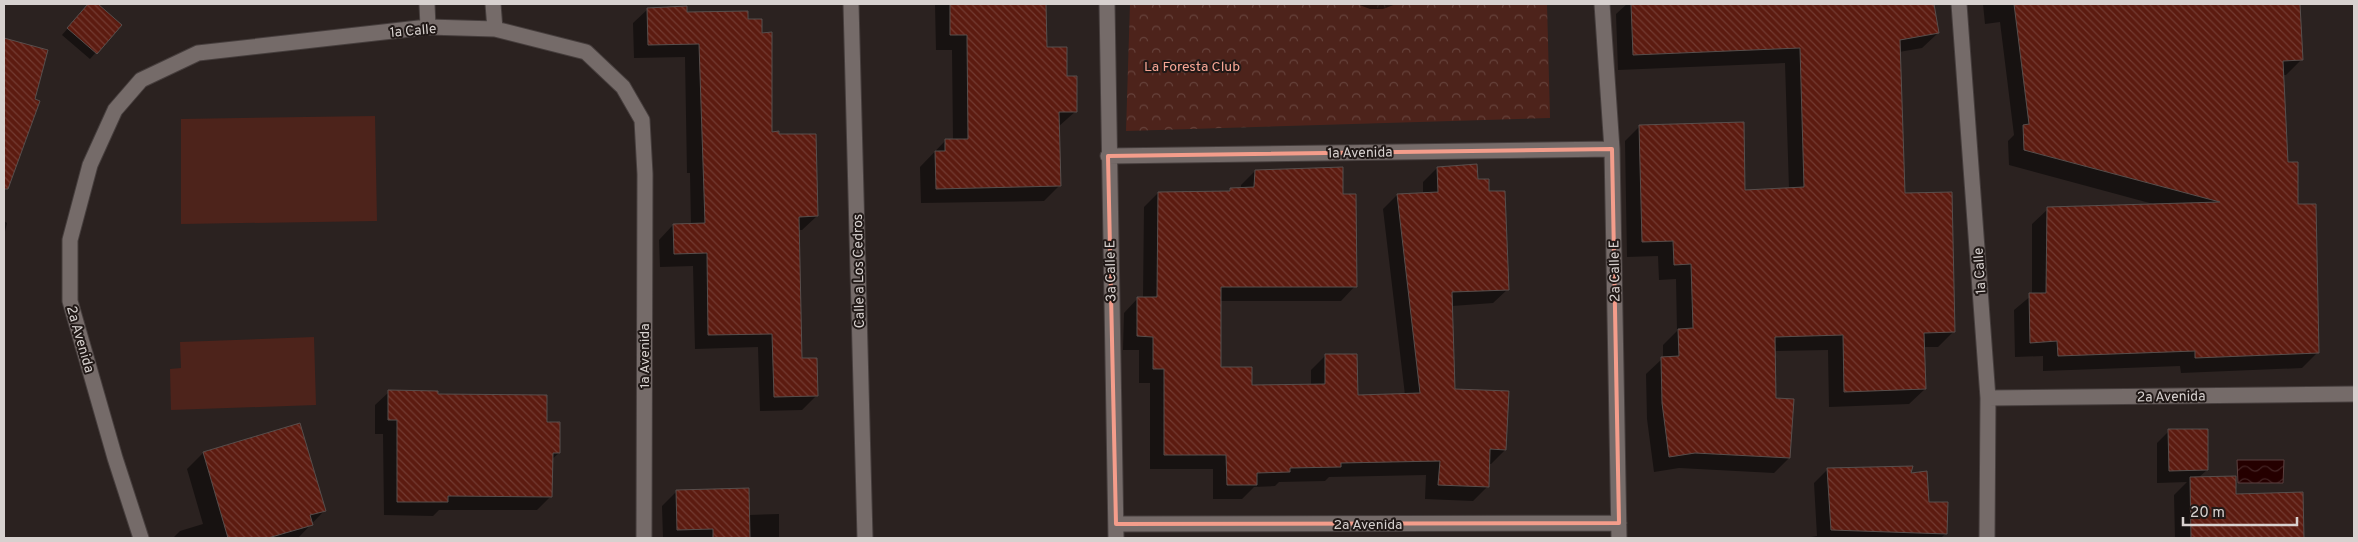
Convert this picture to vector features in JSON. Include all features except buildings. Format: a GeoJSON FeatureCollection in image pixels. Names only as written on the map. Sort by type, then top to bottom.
{"type":"FeatureCollection","features":[{"type":"Feature","properties":{"kind":"street"},"geometry":{"type":"LineString","coordinates":[[427,4],[428,27]]}},
{"type":"Feature","properties":{"kind":"street"},"geometry":{"type":"LineString","coordinates":[[493,4],[495,29]]}},
{"type":"Feature","properties":{"kind":"street","name":"Calle a Los Cedros"},"geometry":{"type":"LineString","coordinates":[[852,4],[865,538]]}},
{"type":"Feature","properties":{"kind":"street","name":"3a Calle E"},"geometry":{"type":"LineString","coordinates":[[1106,4],[1116,531]]}},
{"type":"Feature","properties":{"kind":"street","name":"2a Calle E"},"geometry":{"type":"LineString","coordinates":[[1602,4],[1612,149],[1619,531]]}},
{"type":"Feature","properties":{"kind":"street","name":"1a Calle"},"geometry":{"type":"LineString","coordinates":[[1959,4],[1988,398],[1987,538]]}},
{"type":"Feature","properties":{"kind":"street","name":"1a Calle"},"geometry":{"type":"LineString","coordinates":[[115,110],[141,80],[198,53],[428,27],[495,29],[586,52],[623,87],[642,120],[644,174]]}},
{"type":"Feature","properties":{"kind":"street","name":"2a Avenida"},"geometry":{"type":"LineString","coordinates":[[115,110],[90,165],[70,240],[70,301],[115,458],[141,538]]}},
{"type":"Feature","properties":{"kind":"street","name":"1a Avenida"},"geometry":{"type":"LineString","coordinates":[[1108,156],[1612,149]]}},
{"type":"Feature","properties":{"kind":"street","name":"1a Avenida"},"geometry":{"type":"LineString","coordinates":[[644,174],[644,538]]}},
{"type":"Feature","properties":{"kind":"street","name":"2a Avenida"},"geometry":{"type":"LineString","coordinates":[[1988,398],[2354,394]]}},
{"type":"Feature","properties":{"kind":"street","name":"2a Avenida"},"geometry":{"type":"LineString","coordinates":[[1116,531],[1619,531]]}},
{"type":"Feature","properties":{"kind":"highlighted area"},"geometry":{"type":"Polygon","coordinates":[[[1612,149],[1619,523],[1116,524],[1108,156],[1612,149]]]}},
{"type":"Feature","properties":{"kind":"green space","name":"La Foresta Club"},"geometry":{"type":"Polygon","coordinates":[[[1130,4],[1547,4],[1550,118],[1126,131],[1130,4]]]}},
{"type":"Feature","properties":{"kind":"green space"},"geometry":{"type":"Polygon","coordinates":[[[375,116],[377,221],[181,224],[181,119],[375,116]]]}},
{"type":"Feature","properties":{"kind":"green space"},"geometry":{"type":"Polygon","coordinates":[[[314,337],[316,405],[171,410],[170,369],[181,368],[180,342],[314,337]]]}},
{"type":"Feature","properties":{"kind":"water"},"geometry":{"type":"Polygon","coordinates":[[[2237,460],[2284,460],[2283,483],[2238,483],[2237,460]]]}}]}
